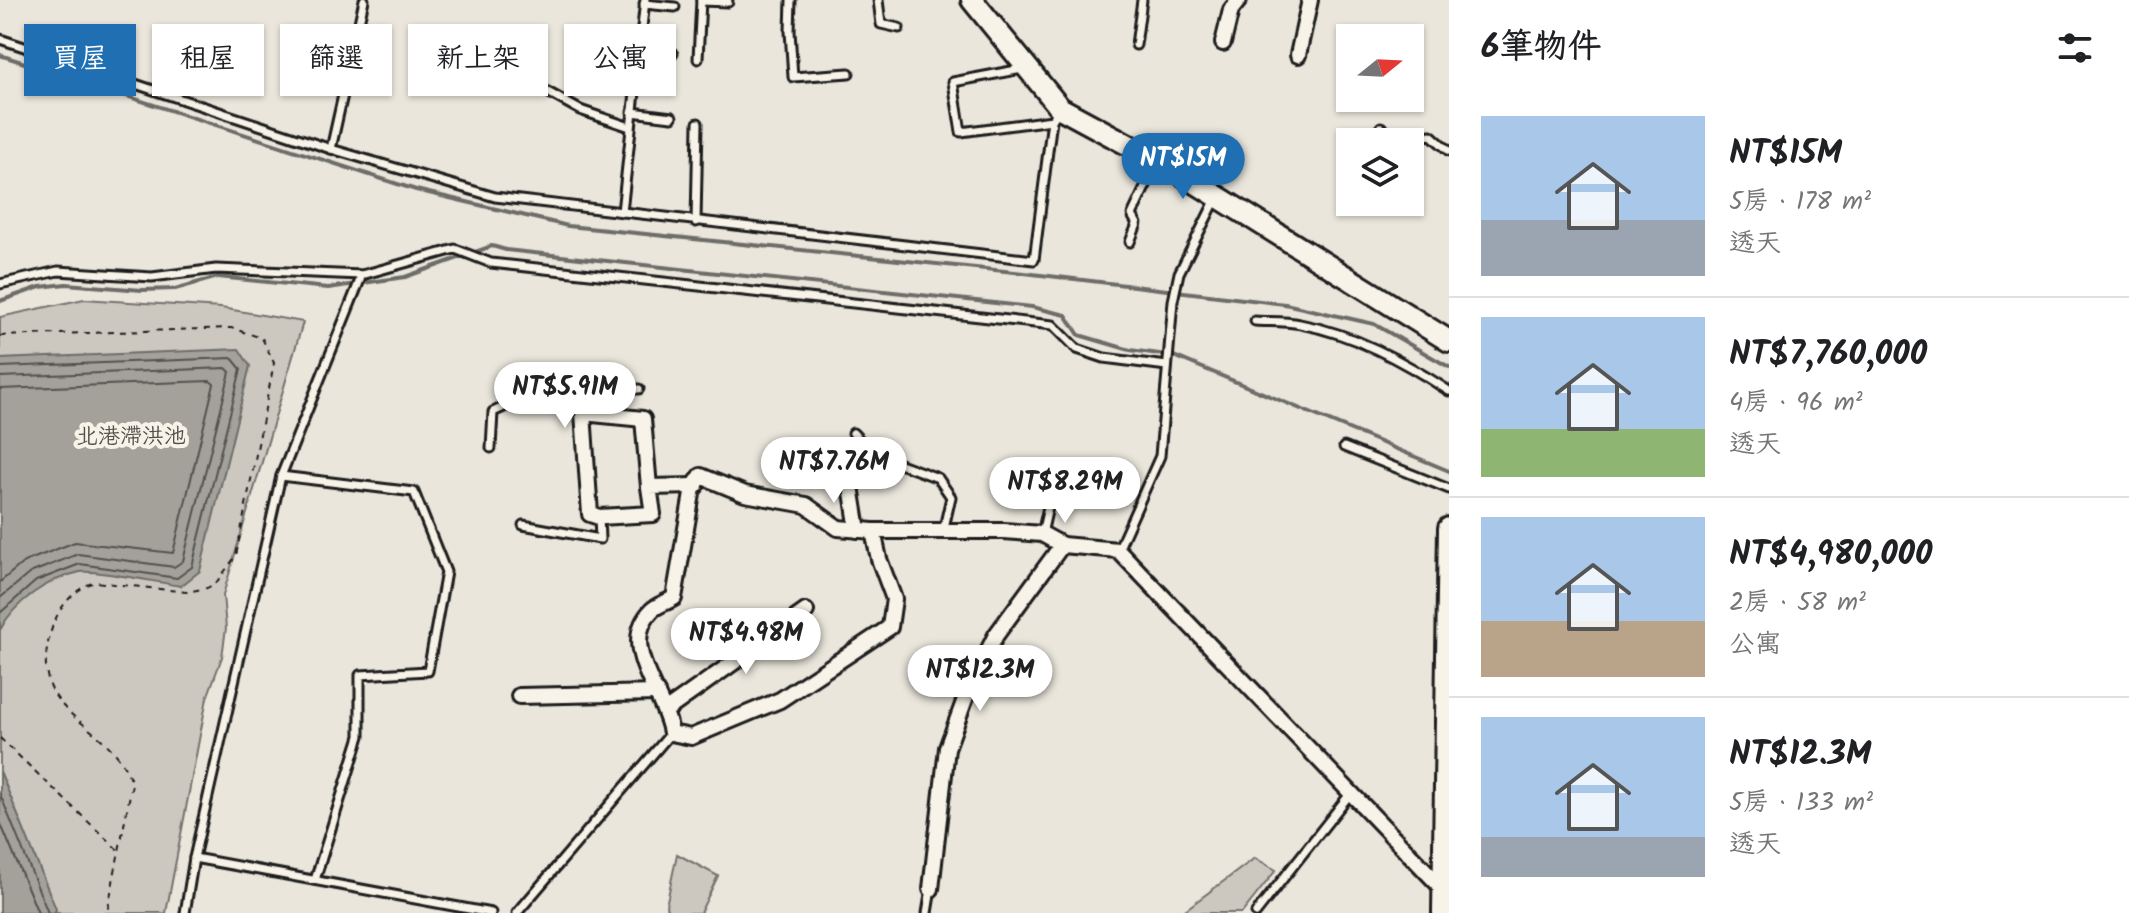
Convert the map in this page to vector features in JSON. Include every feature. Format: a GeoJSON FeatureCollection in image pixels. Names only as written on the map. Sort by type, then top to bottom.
{"type":"FeatureCollection","features":[{"type":"Feature","properties":{"kind":"street"},"geometry":{"type":"LineString","coordinates":[[972,0],[1029,68],[1056,114],[1158,160],[1449,341]]}},
{"type":"Feature","properties":{"kind":"street"},"geometry":{"type":"LineString","coordinates":[[1223,43],[1231,10],[1239,0]]}},
{"type":"Feature","properties":{"kind":"street"},"geometry":{"type":"LineString","coordinates":[[1298,55],[1310,0]]}},
{"type":"Feature","properties":{"kind":"street"},"geometry":{"type":"LineString","coordinates":[[583,413],[613,416],[643,419],[653,514],[599,517],[590,514],[583,413]]}},
{"type":"Feature","properties":{"kind":"street"},"geometry":{"type":"LineString","coordinates":[[820,467],[843,463],[866,531],[894,599],[890,627],[780,700],[691,737],[671,733],[665,711],[639,651],[639,633],[652,610],[674,598],[693,488],[701,476],[745,494],[806,505],[838,528],[866,531],[1042,534],[1062,545],[1118,550],[1443,889]]}},
{"type":"Feature","properties":{"kind":"street"},"geometry":{"type":"LineString","coordinates":[[649,487],[696,486]]}},
{"type":"Feature","properties":{"kind":"street"},"geometry":{"type":"LineString","coordinates":[[1443,913],[1449,528]]}},
{"type":"Feature","properties":{"kind":"street"},"geometry":{"type":"LineString","coordinates":[[931,889],[947,748],[968,691],[996,635],[1062,545]]}},
{"type":"Feature","properties":{"kind":"street"},"geometry":{"type":"LineString","coordinates":[[665,711],[806,611]]}},
{"type":"Feature","properties":{"kind":"street"},"geometry":{"type":"LineString","coordinates":[[519,696],[657,693]]}},
{"type":"Feature","properties":{"kind":"lane"},"geometry":{"type":"LineString","coordinates":[[331,149],[364,0]]}},
{"type":"Feature","properties":{"kind":"lane"},"geometry":{"type":"LineString","coordinates":[[698,59],[701,0],[728,2]]}},
{"type":"Feature","properties":{"kind":"lane"},"geometry":{"type":"LineString","coordinates":[[791,0],[793,77],[849,73]]}},
{"type":"Feature","properties":{"kind":"lane"},"geometry":{"type":"LineString","coordinates":[[878,0],[881,24],[899,28]]}},
{"type":"Feature","properties":{"kind":"lane"},"geometry":{"type":"LineString","coordinates":[[1136,45],[1142,0]]}},
{"type":"Feature","properties":{"kind":"lane"},"geometry":{"type":"LineString","coordinates":[[642,24],[644,2],[675,7]]}},
{"type":"Feature","properties":{"kind":"lane"},"geometry":{"type":"LineString","coordinates":[[0,39],[331,149],[495,197],[1034,260],[1056,114],[961,132],[953,82],[1029,68]]}},
{"type":"Feature","properties":{"kind":"lane"},"geometry":{"type":"LineString","coordinates":[[548,92],[580,110],[630,127]]}},
{"type":"Feature","properties":{"kind":"lane"},"geometry":{"type":"LineString","coordinates":[[622,212],[634,96]]}},
{"type":"Feature","properties":{"kind":"lane"},"geometry":{"type":"LineString","coordinates":[[632,112],[672,117]]}},
{"type":"Feature","properties":{"kind":"lane"},"geometry":{"type":"LineString","coordinates":[[696,222],[698,123]]}},
{"type":"Feature","properties":{"kind":"lane"},"geometry":{"type":"LineString","coordinates":[[1381,127],[1396,140],[1431,135],[1449,151]]}},
{"type":"Feature","properties":{"kind":"lane"},"geometry":{"type":"LineString","coordinates":[[1130,242],[1137,224],[1132,215],[1158,160]]}},
{"type":"Feature","properties":{"kind":"lane"},"geometry":{"type":"LineString","coordinates":[[1118,550],[1160,456],[1173,301],[1179,273],[1218,196]]}},
{"type":"Feature","properties":{"kind":"lane"},"geometry":{"type":"LineString","coordinates":[[0,284],[58,271],[152,277],[216,269],[362,275],[455,249],[491,263],[1053,325],[1077,349],[1104,358],[1167,364]]}},
{"type":"Feature","properties":{"kind":"lane"},"geometry":{"type":"LineString","coordinates":[[185,913],[194,858],[281,476],[362,275]]}},
{"type":"Feature","properties":{"kind":"lane"},"geometry":{"type":"LineString","coordinates":[[1255,321],[1298,323],[1382,351],[1449,391]]}},
{"type":"Feature","properties":{"kind":"lane"},"geometry":{"type":"LineString","coordinates":[[613,416],[613,389],[639,389]]}},
{"type":"Feature","properties":{"kind":"lane"},"geometry":{"type":"LineString","coordinates":[[491,448],[493,412],[506,406],[510,392],[581,399],[583,413]]}},
{"type":"Feature","properties":{"kind":"lane"},"geometry":{"type":"LineString","coordinates":[[853,433],[873,454],[938,478],[951,497],[943,532]]}},
{"type":"Feature","properties":{"kind":"lane"},"geometry":{"type":"LineString","coordinates":[[1344,447],[1449,489]]}},
{"type":"Feature","properties":{"kind":"lane"},"geometry":{"type":"LineString","coordinates":[[281,476],[414,492],[446,572],[428,671],[360,675],[360,736],[315,880]]}},
{"type":"Feature","properties":{"kind":"lane"},"geometry":{"type":"LineString","coordinates":[[1042,534],[1052,489],[1079,482]]}},
{"type":"Feature","properties":{"kind":"lane"},"geometry":{"type":"LineString","coordinates":[[523,525],[600,539],[599,517]]}},
{"type":"Feature","properties":{"kind":"lane"},"geometry":{"type":"LineString","coordinates":[[517,913],[671,733]]}},
{"type":"Feature","properties":{"kind":"lane"},"geometry":{"type":"LineString","coordinates":[[1256,913],[1351,792]]}},
{"type":"Feature","properties":{"kind":"lane"},"geometry":{"type":"LineString","coordinates":[[194,858],[491,913]]}},
{"type":"Feature","properties":{"kind":"lane"},"geometry":{"type":"LineString","coordinates":[[927,913],[931,889]]}},
{"type":"Feature","properties":{"kind":"path"},"geometry":{"type":"LineString","coordinates":[[0,336],[231,328],[262,338],[274,363],[236,556],[216,583],[187,592],[95,582],[85,585],[63,606],[48,639],[47,683],[57,702],[114,752],[127,768],[132,784],[107,913]]}},
{"type":"Feature","properties":{"kind":"path"},"geometry":{"type":"LineString","coordinates":[[0,738],[119,852]]}},
{"type":"Feature","properties":{"kind":"green space","name":"北港滯洪池"},"geometry":{"type":"Polygon","coordinates":[[[84,299],[221,308],[303,322],[223,595],[226,628],[222,657],[207,698],[166,913],[0,913],[0,317],[84,299]]]}},
{"type":"Feature","properties":{"kind":"green space"},"geometry":{"type":"Polygon","coordinates":[[[677,854],[718,876],[700,913],[668,913],[666,906],[677,854]]]}},
{"type":"Feature","properties":{"kind":"green space"},"geometry":{"type":"Polygon","coordinates":[[[1255,858],[1276,870],[1242,913],[1181,913],[1255,858]]]}},
{"type":"Feature","properties":{"kind":"water"},"geometry":{"type":"Polygon","coordinates":[[[239,349],[250,366],[200,571],[181,586],[100,572],[68,575],[23,601],[0,630],[0,359],[239,349]]]}},
{"type":"Feature","properties":{"kind":"water"},"geometry":{"type":"Polygon","coordinates":[[[0,771],[56,909],[55,913],[0,913],[0,771]]]}},
{"type":"Feature","properties":{"kind":"waterway"},"geometry":{"type":"LineString","coordinates":[[0,55],[416,190],[568,226],[1024,273],[1285,304],[1374,324],[1449,367]]}},
{"type":"Feature","properties":{"kind":"waterway"},"geometry":{"type":"LineString","coordinates":[[0,301],[40,287],[66,284],[142,290],[175,289],[218,277],[328,288],[405,277],[492,246],[506,250],[1032,307],[1066,315],[1079,335],[1130,350],[1174,356],[1449,471]]}}]}
